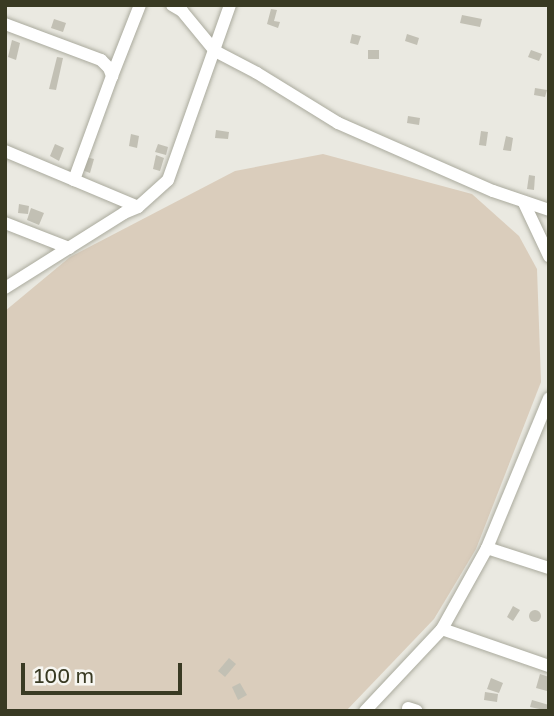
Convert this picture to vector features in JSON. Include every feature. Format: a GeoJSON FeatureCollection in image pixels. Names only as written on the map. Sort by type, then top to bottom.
{"type":"FeatureCollection","features":[{"type":"Feature","properties":{"kind":"street"},"geometry":{"type":"LineString","coordinates":[[74,180],[140,5]]}},
{"type":"Feature","properties":{"kind":"street"},"geometry":{"type":"LineString","coordinates":[[172,5],[181,11],[215,51],[257,73],[338,123],[524,203],[549,210]]}},
{"type":"Feature","properties":{"kind":"street"},"geometry":{"type":"LineString","coordinates":[[5,288],[138,207],[168,180],[230,5]]}},
{"type":"Feature","properties":{"kind":"street"},"geometry":{"type":"LineString","coordinates":[[5,24],[101,60],[113,76]]}},
{"type":"Feature","properties":{"kind":"street"},"geometry":{"type":"LineString","coordinates":[[5,151],[138,207]]}},
{"type":"Feature","properties":{"kind":"street"},"geometry":{"type":"LineString","coordinates":[[524,203],[549,256]]}},
{"type":"Feature","properties":{"kind":"street"},"geometry":{"type":"LineString","coordinates":[[5,223],[69,248]]}},
{"type":"Feature","properties":{"kind":"street"},"geometry":{"type":"LineString","coordinates":[[365,711],[442,629],[487,548],[549,398]]}},
{"type":"Feature","properties":{"kind":"street"},"geometry":{"type":"LineString","coordinates":[[487,548],[549,568]]}},
{"type":"Feature","properties":{"kind":"street"},"geometry":{"type":"LineString","coordinates":[[442,629],[549,666]]}},
{"type":"Feature","properties":{"kind":"shaded area"},"geometry":{"type":"Polygon","coordinates":[[[323,154],[472,194],[519,236],[537,269],[541,382],[476,549],[434,619],[346,711],[5,711],[5,311],[70,257],[235,171],[323,154]]]}},
{"type":"Feature","properties":{"kind":"building"},"geometry":{"type":"Polygon","coordinates":[[[271,9],[277,10],[274,21],[280,22],[278,28],[267,24],[271,9]]]}},
{"type":"Feature","properties":{"kind":"building"},"geometry":{"type":"Polygon","coordinates":[[[462,15],[482,19],[480,27],[460,23],[462,15]]]}},
{"type":"Feature","properties":{"kind":"building"},"geometry":{"type":"Polygon","coordinates":[[[54,19],[66,23],[63,32],[51,28],[54,19]]]}},
{"type":"Feature","properties":{"kind":"building"},"geometry":{"type":"Polygon","coordinates":[[[352,34],[361,36],[358,45],[350,43],[352,34]]]}},
{"type":"Feature","properties":{"kind":"building"},"geometry":{"type":"Polygon","coordinates":[[[407,34],[419,38],[417,45],[405,41],[407,34]]]}},
{"type":"Feature","properties":{"kind":"building"},"geometry":{"type":"Polygon","coordinates":[[[12,40],[20,43],[16,60],[8,57],[12,40]]]}},
{"type":"Feature","properties":{"kind":"building"},"geometry":{"type":"Polygon","coordinates":[[[368,50],[379,50],[379,59],[368,59],[368,50]]]}},
{"type":"Feature","properties":{"kind":"building"},"geometry":{"type":"Polygon","coordinates":[[[531,50],[542,54],[539,61],[528,57],[531,50]]]}},
{"type":"Feature","properties":{"kind":"building"},"geometry":{"type":"Polygon","coordinates":[[[57,57],[63,58],[56,90],[49,89],[57,57]]]}},
{"type":"Feature","properties":{"kind":"building"},"geometry":{"type":"Polygon","coordinates":[[[535,88],[547,90],[545,97],[534,95],[535,88]]]}},
{"type":"Feature","properties":{"kind":"building"},"geometry":{"type":"Polygon","coordinates":[[[408,116],[420,118],[419,125],[407,123],[408,116]]]}},
{"type":"Feature","properties":{"kind":"building"},"geometry":{"type":"Polygon","coordinates":[[[216,130],[229,132],[228,139],[215,138],[216,130]]]}},
{"type":"Feature","properties":{"kind":"building"},"geometry":{"type":"Polygon","coordinates":[[[481,131],[488,132],[486,146],[479,145],[481,131]]]}},
{"type":"Feature","properties":{"kind":"building"},"geometry":{"type":"Polygon","coordinates":[[[131,134],[139,136],[137,148],[129,146],[131,134]]]}},
{"type":"Feature","properties":{"kind":"building"},"geometry":{"type":"Polygon","coordinates":[[[506,136],[513,138],[511,151],[503,150],[506,136]]]}},
{"type":"Feature","properties":{"kind":"building"},"geometry":{"type":"Polygon","coordinates":[[[55,144],[64,148],[59,161],[50,156],[55,144]]]}},
{"type":"Feature","properties":{"kind":"building"},"geometry":{"type":"Polygon","coordinates":[[[158,144],[168,147],[166,155],[155,152],[158,144]]]}},
{"type":"Feature","properties":{"kind":"building"},"geometry":{"type":"Polygon","coordinates":[[[156,155],[164,158],[160,171],[153,169],[156,155]]]}},
{"type":"Feature","properties":{"kind":"building"},"geometry":{"type":"Polygon","coordinates":[[[86,157],[94,159],[90,173],[82,170],[86,157]]]}},
{"type":"Feature","properties":{"kind":"building"},"geometry":{"type":"Polygon","coordinates":[[[529,175],[535,176],[534,190],[527,189],[529,175]]]}},
{"type":"Feature","properties":{"kind":"building"},"geometry":{"type":"Polygon","coordinates":[[[19,204],[29,206],[28,214],[18,213],[19,204]]]}},
{"type":"Feature","properties":{"kind":"building"},"geometry":{"type":"Polygon","coordinates":[[[31,208],[44,213],[39,225],[27,220],[31,208]]]}},
{"type":"Feature","properties":{"kind":"building"},"geometry":{"type":"Polygon","coordinates":[[[513,606],[520,610],[513,621],[507,617],[513,606]]]}},
{"type":"Feature","properties":{"kind":"building"},"geometry":{"type":"Polygon","coordinates":[[[535,610],[541,616],[535,622],[529,616],[535,610]]]}},
{"type":"Feature","properties":{"kind":"building"},"geometry":{"type":"Polygon","coordinates":[[[229,658],[236,664],[225,677],[218,671],[229,658]]]}},
{"type":"Feature","properties":{"kind":"building"},"geometry":{"type":"Polygon","coordinates":[[[540,674],[549,677],[547,691],[536,688],[540,674]]]}},
{"type":"Feature","properties":{"kind":"building"},"geometry":{"type":"Polygon","coordinates":[[[491,678],[503,683],[499,693],[487,689],[491,678]]]}},
{"type":"Feature","properties":{"kind":"building"},"geometry":{"type":"Polygon","coordinates":[[[240,683],[247,695],[238,700],[232,687],[240,683]]]}},
{"type":"Feature","properties":{"kind":"building"},"geometry":{"type":"Polygon","coordinates":[[[485,692],[498,694],[497,702],[484,700],[485,692]]]}},
{"type":"Feature","properties":{"kind":"building"},"geometry":{"type":"Polygon","coordinates":[[[532,700],[549,705],[549,711],[530,707],[532,700]]]}}]}
